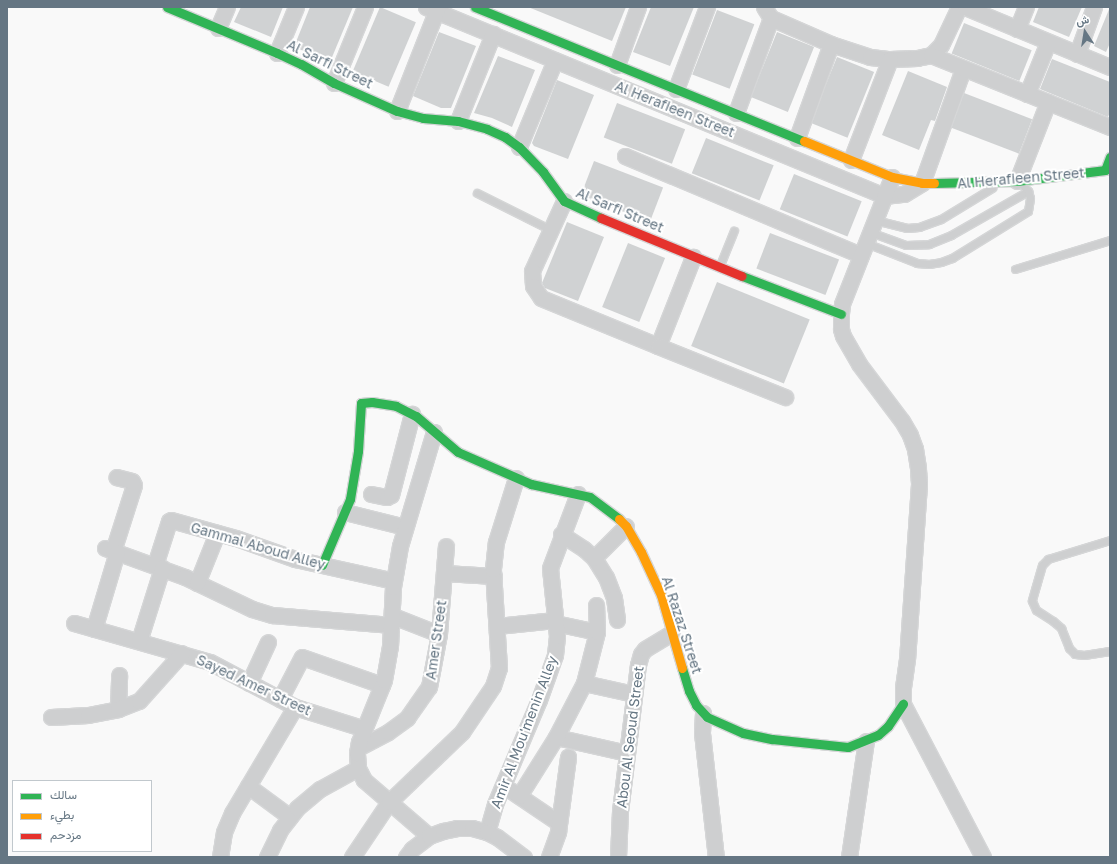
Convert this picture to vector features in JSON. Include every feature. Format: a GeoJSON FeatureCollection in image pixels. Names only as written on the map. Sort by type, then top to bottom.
{"type":"FeatureCollection","features":[{"type":"Feature","properties":{"kind":"street","name":"Al Sarfi Street"},"geometry":{"type":"LineString","coordinates":[[167,7],[277,53],[301,64],[334,83],[397,111],[423,118],[458,121],[487,129],[505,137],[519,147],[543,172],[564,201],[693,257],[841,314]]}},
{"type":"Feature","properties":{"kind":"street"},"geometry":{"type":"LineString","coordinates":[[218,28],[226,7]]}},
{"type":"Feature","properties":{"kind":"street"},"geometry":{"type":"LineString","coordinates":[[277,53],[296,7]]}},
{"type":"Feature","properties":{"kind":"street"},"geometry":{"type":"LineString","coordinates":[[334,83],[365,7]]}},
{"type":"Feature","properties":{"kind":"street","name":"Al Herafieen Street"},"geometry":{"type":"LineString","coordinates":[[475,7],[892,177],[922,183],[955,184],[1002,182],[1022,186],[1108,166]]}},
{"type":"Feature","properties":{"kind":"street"},"geometry":{"type":"LineString","coordinates":[[617,65],[638,7]]}},
{"type":"Feature","properties":{"kind":"street"},"geometry":{"type":"LineString","coordinates":[[676,89],[708,7]]}},
{"type":"Feature","properties":{"kind":"street"},"geometry":{"type":"LineString","coordinates":[[736,113],[768,13],[831,44],[870,57],[890,59],[917,58],[931,55],[941,45],[959,7]]}},
{"type":"Feature","properties":{"kind":"street"},"geometry":{"type":"LineString","coordinates":[[965,7],[1110,67]]}},
{"type":"Feature","properties":{"kind":"street"},"geometry":{"type":"LineString","coordinates":[[1017,29],[1026,7]]}},
{"type":"Feature","properties":{"kind":"street"},"geometry":{"type":"LineString","coordinates":[[1078,54],[1094,7]]}},
{"type":"Feature","properties":{"kind":"street"},"geometry":{"type":"LineString","coordinates":[[397,111],[433,8]]}},
{"type":"Feature","properties":{"kind":"street","name":"Al Herafieen Street"},"geometry":{"type":"LineString","coordinates":[[433,8],[884,196],[904,194],[922,183]]}},
{"type":"Feature","properties":{"kind":"street"},"geometry":{"type":"LineString","coordinates":[[458,121],[493,34]]}},
{"type":"Feature","properties":{"kind":"street"},"geometry":{"type":"LineString","coordinates":[[1027,94],[1048,42]]}},
{"type":"Feature","properties":{"kind":"street"},"geometry":{"type":"LineString","coordinates":[[797,138],[831,44]]}},
{"type":"Feature","properties":{"kind":"street"},"geometry":{"type":"LineString","coordinates":[[931,55],[1110,127]]}},
{"type":"Feature","properties":{"kind":"street"},"geometry":{"type":"LineString","coordinates":[[851,160],[890,59]]}},
{"type":"Feature","properties":{"kind":"street"},"geometry":{"type":"LineString","coordinates":[[519,147],[555,60]]}},
{"type":"Feature","properties":{"kind":"street"},"geometry":{"type":"LineString","coordinates":[[922,183],[963,69]]}},
{"type":"Feature","properties":{"kind":"street"},"geometry":{"type":"LineString","coordinates":[[1022,186],[1048,102]]}},
{"type":"Feature","properties":{"kind":"street"},"geometry":{"type":"LineString","coordinates":[[625,156],[868,238]]}},
{"type":"Feature","properties":{"kind":"street"},"geometry":{"type":"LineString","coordinates":[[892,177],[842,304],[841,314],[843,336],[859,364],[894,409],[910,435],[918,469],[917,513],[903,704],[983,857]]}},
{"type":"Feature","properties":{"kind":"street"},"geometry":{"type":"LineString","coordinates":[[564,201],[532,271],[533,286],[541,298],[784,397]]}},
{"type":"Feature","properties":{"kind":"street"},"geometry":{"type":"LineString","coordinates":[[658,346],[693,257]]}},
{"type":"Feature","properties":{"kind":"street","name":"Al Razaz Street"},"geometry":{"type":"LineString","coordinates":[[345,512],[350,499],[358,451],[360,403],[372,402],[396,406],[412,414],[458,452],[531,484],[590,497],[626,526],[641,552],[661,595],[689,691],[696,705],[707,717],[722,725],[743,733],[772,739],[848,747],[866,742],[888,726],[903,704]]}},
{"type":"Feature","properties":{"kind":"street"},"geometry":{"type":"LineString","coordinates":[[371,494],[388,497],[391,495],[412,414]]}},
{"type":"Feature","properties":{"kind":"street"},"geometry":{"type":"LineString","coordinates":[[429,836],[364,780],[358,768],[358,748],[382,685],[392,620],[394,581],[405,527],[434,432]]}},
{"type":"Feature","properties":{"kind":"street"},"geometry":{"type":"LineString","coordinates":[[94,629],[112,550],[134,485],[132,481],[116,477]]}},
{"type":"Feature","properties":{"kind":"street"},"geometry":{"type":"LineString","coordinates":[[352,857],[389,802],[462,732],[493,686],[499,668],[494,576],[496,542],[516,478]]}},
{"type":"Feature","properties":{"kind":"street","name":"Amir Al Mou'menin Alley"},"geometry":{"type":"LineString","coordinates":[[486,832],[502,785],[539,700],[552,663],[556,644],[550,568],[561,534],[578,494]]}},
{"type":"Feature","properties":{"kind":"street"},"geometry":{"type":"LineString","coordinates":[[322,565],[345,512],[405,527]]}},
{"type":"Feature","properties":{"kind":"street","name":"Gammal Aboud Alley"},"geometry":{"type":"LineString","coordinates":[[158,567],[169,520],[218,533],[295,559],[394,581]]}},
{"type":"Feature","properties":{"kind":"street"},"geometry":{"type":"LineString","coordinates":[[594,558],[626,526]]}},
{"type":"Feature","properties":{"kind":"street"},"geometry":{"type":"LineString","coordinates":[[197,583],[218,533]]}},
{"type":"Feature","properties":{"kind":"street"},"geometry":{"type":"LineString","coordinates":[[561,534],[573,541],[594,558],[606,577],[614,598],[617,620]]}},
{"type":"Feature","properties":{"kind":"street","name":"Amer Street"},"geometry":{"type":"LineString","coordinates":[[358,748],[388,732],[407,718],[420,702],[429,687],[439,634],[446,546]]}},
{"type":"Feature","properties":{"kind":"street"},"geometry":{"type":"LineString","coordinates":[[112,550],[197,583],[252,609],[272,615],[392,620],[439,634]]}},
{"type":"Feature","properties":{"kind":"street"},"geometry":{"type":"LineString","coordinates":[[139,641],[158,567]]}},
{"type":"Feature","properties":{"kind":"street"},"geometry":{"type":"LineString","coordinates":[[444,573],[494,576]]}},
{"type":"Feature","properties":{"kind":"street"},"geometry":{"type":"LineString","coordinates":[[519,796],[556,737],[584,682],[597,632],[596,605]]}},
{"type":"Feature","properties":{"kind":"street"},"geometry":{"type":"LineString","coordinates":[[497,626],[555,621],[597,632]]}},
{"type":"Feature","properties":{"kind":"street","name":"Sayed Amer Street"},"geometry":{"type":"LineString","coordinates":[[74,623],[210,662],[295,707],[365,729]]}},
{"type":"Feature","properties":{"kind":"street","name":"Abou Al Seoud Street"},"geometry":{"type":"LineString","coordinates":[[618,857],[620,816],[627,752],[634,694],[641,654],[645,649],[672,633]]}},
{"type":"Feature","properties":{"kind":"street"},"geometry":{"type":"LineString","coordinates":[[249,683],[268,642]]}},
{"type":"Feature","properties":{"kind":"street"},"geometry":{"type":"LineString","coordinates":[[51,717],[88,716],[118,709],[139,701],[182,653]]}},
{"type":"Feature","properties":{"kind":"street"},"geometry":{"type":"LineString","coordinates":[[280,700],[302,657],[382,685]]}},
{"type":"Feature","properties":{"kind":"street"},"geometry":{"type":"LineString","coordinates":[[118,709],[119,675]]}},
{"type":"Feature","properties":{"kind":"street"},"geometry":{"type":"LineString","coordinates":[[584,682],[634,694]]}},
{"type":"Feature","properties":{"kind":"street"},"geometry":{"type":"LineString","coordinates":[[220,857],[224,832],[232,813],[295,707]]}},
{"type":"Feature","properties":{"kind":"street"},"geometry":{"type":"LineString","coordinates":[[703,713],[703,740],[716,857]]}},
{"type":"Feature","properties":{"kind":"street"},"geometry":{"type":"LineString","coordinates":[[556,737],[627,752]]}},
{"type":"Feature","properties":{"kind":"street"},"geometry":{"type":"LineString","coordinates":[[849,857],[866,742]]}},
{"type":"Feature","properties":{"kind":"street"},"geometry":{"type":"LineString","coordinates":[[550,857],[559,824],[568,757]]}},
{"type":"Feature","properties":{"kind":"street"},"geometry":{"type":"LineString","coordinates":[[267,857],[280,830],[297,808],[320,789],[358,768]]}},
{"type":"Feature","properties":{"kind":"street"},"geometry":{"type":"LineString","coordinates":[[502,785],[559,824]]}},
{"type":"Feature","properties":{"kind":"street"},"geometry":{"type":"LineString","coordinates":[[248,786],[290,817]]}},
{"type":"Feature","properties":{"kind":"street"},"geometry":{"type":"LineString","coordinates":[[406,857],[412,849],[429,836],[457,828],[472,828],[497,837],[524,857]]}},
{"type":"Feature","properties":{"kind":"lane"},"geometry":{"type":"LineString","coordinates":[[868,238],[930,223],[947,216],[1002,182]]}},
{"type":"Feature","properties":{"kind":"lane"},"geometry":{"type":"LineString","coordinates":[[1022,186],[1030,205],[1028,212],[952,258],[941,262],[929,264],[917,263],[868,238],[906,245],[930,244],[952,235],[1022,186]]}},
{"type":"Feature","properties":{"kind":"lane"},"geometry":{"type":"LineString","coordinates":[[477,193],[551,230]]}},
{"type":"Feature","properties":{"kind":"lane"},"geometry":{"type":"LineString","coordinates":[[719,267],[734,231]]}},
{"type":"Feature","properties":{"kind":"lane"},"geometry":{"type":"LineString","coordinates":[[1015,269],[1110,240]]}},
{"type":"Feature","properties":{"kind":"lane"},"geometry":{"type":"LineString","coordinates":[[1110,540],[1048,559],[1042,565],[1032,601],[1036,610],[1061,628],[1069,648],[1075,654],[1084,655],[1110,651]]}},
{"type":"Feature","properties":{"kind":"building"},"geometry":{"type":"Polygon","coordinates":[[[241,7],[283,7],[271,37],[234,22],[241,7]]]}},
{"type":"Feature","properties":{"kind":"building"},"geometry":{"type":"Polygon","coordinates":[[[310,7],[353,7],[330,62],[294,47],[310,7]]]}},
{"type":"Feature","properties":{"kind":"building"},"geometry":{"type":"Polygon","coordinates":[[[380,7],[416,22],[389,87],[353,71],[380,7]]]}},
{"type":"Feature","properties":{"kind":"building"},"geometry":{"type":"Polygon","coordinates":[[[528,7],[626,7],[612,41],[528,7]]]}},
{"type":"Feature","properties":{"kind":"building"},"geometry":{"type":"Polygon","coordinates":[[[651,7],[694,7],[670,66],[633,52],[651,7]]]}},
{"type":"Feature","properties":{"kind":"building"},"geometry":{"type":"Polygon","coordinates":[[[1039,7],[1082,7],[1069,37],[1033,22],[1039,7]]]}},
{"type":"Feature","properties":{"kind":"building"},"geometry":{"type":"Polygon","coordinates":[[[1110,7],[1110,43],[1106,52],[1094,46],[1110,7]]]}},
{"type":"Feature","properties":{"kind":"building"},"geometry":{"type":"Polygon","coordinates":[[[717,10],[754,24],[730,89],[692,74],[717,10]]]}},
{"type":"Feature","properties":{"kind":"building"},"geometry":{"type":"Polygon","coordinates":[[[964,23],[1032,50],[1019,81],[952,54],[964,23]]]}},
{"type":"Feature","properties":{"kind":"building"},"geometry":{"type":"Polygon","coordinates":[[[439,32],[476,46],[451,108],[441,108],[413,96],[439,32]]]}},
{"type":"Feature","properties":{"kind":"building"},"geometry":{"type":"Polygon","coordinates":[[[777,32],[814,47],[788,112],[751,97],[777,32]]]}},
{"type":"Feature","properties":{"kind":"building"},"geometry":{"type":"Polygon","coordinates":[[[498,56],[535,70],[512,127],[492,118],[474,113],[498,56]]]}},
{"type":"Feature","properties":{"kind":"building"},"geometry":{"type":"Polygon","coordinates":[[[837,57],[874,72],[847,138],[810,123],[837,57]]]}},
{"type":"Feature","properties":{"kind":"building"},"geometry":{"type":"Polygon","coordinates":[[[1052,59],[1110,82],[1110,112],[1108,117],[1040,89],[1052,59]]]}},
{"type":"Feature","properties":{"kind":"building"},"geometry":{"type":"Polygon","coordinates":[[[908,71],[947,87],[935,121],[931,120],[919,150],[882,135],[908,71]]]}},
{"type":"Feature","properties":{"kind":"building"},"geometry":{"type":"Polygon","coordinates":[[[557,80],[594,95],[568,159],[534,146],[532,143],[557,80]]]}},
{"type":"Feature","properties":{"kind":"building"},"geometry":{"type":"Polygon","coordinates":[[[964,93],[1032,119],[1019,154],[951,128],[964,93]]]}},
{"type":"Feature","properties":{"kind":"building"},"geometry":{"type":"Polygon","coordinates":[[[617,103],[685,129],[672,164],[604,138],[617,103]]]}},
{"type":"Feature","properties":{"kind":"building"},"geometry":{"type":"Polygon","coordinates":[[[706,138],[774,165],[759,201],[692,173],[706,138]]]}},
{"type":"Feature","properties":{"kind":"building"},"geometry":{"type":"Polygon","coordinates":[[[594,161],[663,188],[650,222],[581,196],[594,161]]]}},
{"type":"Feature","properties":{"kind":"building"},"geometry":{"type":"Polygon","coordinates":[[[794,174],[862,201],[847,237],[780,209],[794,174]]]}},
{"type":"Feature","properties":{"kind":"building"},"geometry":{"type":"Polygon","coordinates":[[[567,222],[604,237],[578,301],[545,288],[542,283],[567,222]]]}},
{"type":"Feature","properties":{"kind":"building"},"geometry":{"type":"Polygon","coordinates":[[[770,233],[839,260],[825,295],[756,268],[770,233]]]}},
{"type":"Feature","properties":{"kind":"building"},"geometry":{"type":"Polygon","coordinates":[[[628,243],[665,258],[639,322],[602,307],[628,243]]]}},
{"type":"Feature","properties":{"kind":"building"},"geometry":{"type":"Polygon","coordinates":[[[717,282],[810,319],[784,383],[691,346],[717,282]]]}},
{"type":"Feature","properties":{"kind":"traffic: fast"},"geometry":{"type":"LineString","coordinates":[[167,7],[277,53],[301,64],[334,83],[397,111],[423,118],[458,121],[487,129],[505,137],[519,147],[543,172],[564,201],[601,218]]}},
{"type":"Feature","properties":{"kind":"traffic: fast"},"geometry":{"type":"LineString","coordinates":[[475,7],[804,141]]}},
{"type":"Feature","properties":{"kind":"traffic: fast"},"geometry":{"type":"LineString","coordinates":[[934,183],[1017,181],[1105,170],[1110,157]]}},
{"type":"Feature","properties":{"kind":"traffic: fast"},"geometry":{"type":"LineString","coordinates":[[742,276],[841,314]]}},
{"type":"Feature","properties":{"kind":"traffic: fast"},"geometry":{"type":"LineString","coordinates":[[322,565],[350,499],[358,451],[361,403],[372,402],[396,406],[416,416],[458,452],[531,484],[590,497],[619,519]]}},
{"type":"Feature","properties":{"kind":"traffic: fast"},"geometry":{"type":"LineString","coordinates":[[682,668],[689,691],[696,705],[707,717],[743,733],[772,739],[848,747],[878,735],[888,726],[903,704]]}},
{"type":"Feature","properties":{"kind":"traffic: slow"},"geometry":{"type":"LineString","coordinates":[[804,141],[892,177],[922,183],[934,183]]}},
{"type":"Feature","properties":{"kind":"traffic: slow"},"geometry":{"type":"LineString","coordinates":[[619,519],[626,526],[641,552],[661,595],[682,668]]}},
{"type":"Feature","properties":{"kind":"traffic: jam"},"geometry":{"type":"LineString","coordinates":[[601,218],[742,276]]}}]}
